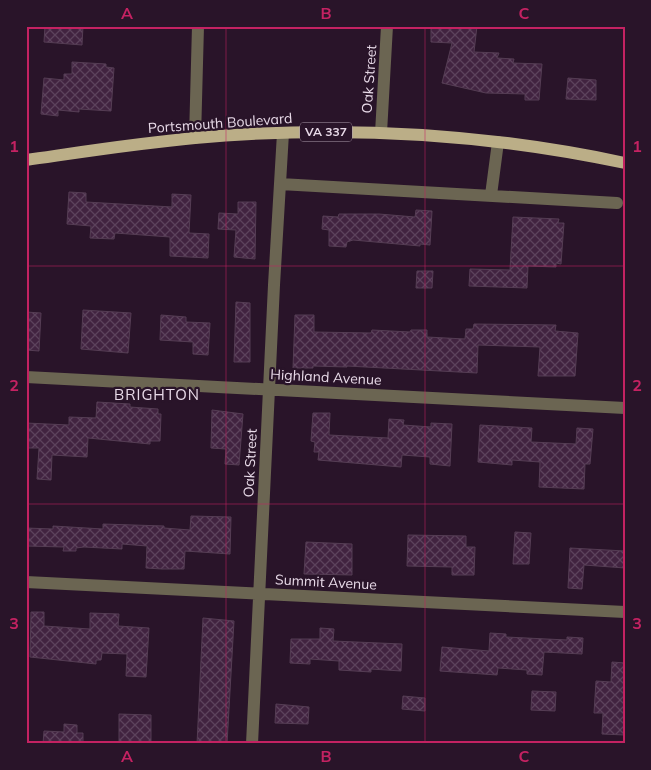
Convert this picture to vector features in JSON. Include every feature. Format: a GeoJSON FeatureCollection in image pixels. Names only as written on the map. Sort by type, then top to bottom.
{"type":"FeatureCollection","features":[{"type":"Feature","properties":{"kind":"main road","name":"Portsmouth Boulevard"},"geometry":{"type":"LineString","coordinates":[[26,160],[195,138],[283,133],[381,133],[498,142],[625,163]]}},
{"type":"Feature","properties":{"kind":"street"},"geometry":{"type":"LineString","coordinates":[[195,138],[198,26]]}},
{"type":"Feature","properties":{"kind":"street","name":"Oak Street"},"geometry":{"type":"LineString","coordinates":[[381,133],[387,26]]}},
{"type":"Feature","properties":{"kind":"street","name":"Oak Street"},"geometry":{"type":"LineString","coordinates":[[252,744],[283,133]]}},
{"type":"Feature","properties":{"kind":"street"},"geometry":{"type":"LineString","coordinates":[[491,195],[498,142]]}},
{"type":"Feature","properties":{"kind":"street"},"geometry":{"type":"LineString","coordinates":[[280,184],[617,203]]}},
{"type":"Feature","properties":{"kind":"street","name":"Highland Avenue"},"geometry":{"type":"LineString","coordinates":[[26,377],[625,408]]}},
{"type":"Feature","properties":{"kind":"street","name":"Summit Avenue"},"geometry":{"type":"LineString","coordinates":[[26,582],[625,612]]}},
{"type":"Feature","properties":{"kind":"building"},"geometry":{"type":"Polygon","coordinates":[[[45,26],[83,26],[82,45],[44,42],[45,26]]]}},
{"type":"Feature","properties":{"kind":"building"},"geometry":{"type":"Polygon","coordinates":[[[431,26],[477,26],[474,52],[499,53],[497,58],[514,59],[513,63],[542,64],[539,100],[525,100],[525,94],[486,93],[442,83],[452,43],[431,42],[431,26]]]}},
{"type":"Feature","properties":{"kind":"building"},"geometry":{"type":"Polygon","coordinates":[[[72,62],[106,64],[106,67],[114,68],[111,111],[79,109],[79,112],[58,110],[58,116],[41,114],[44,78],[64,80],[64,74],[72,74],[72,62]]]}},
{"type":"Feature","properties":{"kind":"building"},"geometry":{"type":"Polygon","coordinates":[[[568,78],[596,80],[596,100],[566,99],[568,78]]]}},
{"type":"Feature","properties":{"kind":"building"},"geometry":{"type":"Polygon","coordinates":[[[69,192],[86,193],[86,202],[172,207],[172,194],[191,195],[189,233],[209,234],[208,258],[170,256],[170,237],[115,233],[114,239],[90,238],[91,226],[67,224],[69,192]]]}},
{"type":"Feature","properties":{"kind":"building"},"geometry":{"type":"Polygon","coordinates":[[[238,202],[256,202],[255,259],[234,257],[236,230],[218,229],[219,213],[238,214],[238,202]]]}},
{"type":"Feature","properties":{"kind":"building"},"geometry":{"type":"Polygon","coordinates":[[[416,210],[432,211],[430,245],[420,244],[420,246],[353,240],[347,242],[346,247],[329,246],[329,230],[322,229],[323,216],[338,217],[339,214],[379,214],[415,217],[416,210]]]}},
{"type":"Feature","properties":{"kind":"building"},"geometry":{"type":"Polygon","coordinates":[[[513,217],[559,219],[558,223],[564,223],[561,264],[556,263],[556,267],[528,266],[527,288],[469,286],[470,269],[510,270],[513,217]]]}},
{"type":"Feature","properties":{"kind":"building"},"geometry":{"type":"Polygon","coordinates":[[[417,271],[433,271],[432,288],[416,288],[417,271]]]}},
{"type":"Feature","properties":{"kind":"building"},"geometry":{"type":"Polygon","coordinates":[[[236,302],[250,303],[250,362],[234,362],[236,302]]]}},
{"type":"Feature","properties":{"kind":"building"},"geometry":{"type":"Polygon","coordinates":[[[83,310],[131,313],[128,353],[81,349],[83,310]]]}},
{"type":"Feature","properties":{"kind":"building"},"geometry":{"type":"Polygon","coordinates":[[[26,312],[41,313],[39,351],[26,350],[26,312]]]}},
{"type":"Feature","properties":{"kind":"building"},"geometry":{"type":"Polygon","coordinates":[[[161,315],[186,317],[186,322],[210,323],[208,355],[193,354],[193,342],[160,340],[161,315]]]}},
{"type":"Feature","properties":{"kind":"building"},"geometry":{"type":"Polygon","coordinates":[[[295,315],[314,315],[314,332],[371,333],[372,330],[410,332],[411,330],[427,330],[427,337],[465,339],[466,329],[473,329],[474,324],[556,325],[555,331],[578,333],[575,376],[538,376],[540,347],[478,345],[477,373],[347,366],[293,368],[295,315]]]}},
{"type":"Feature","properties":{"kind":"building"},"geometry":{"type":"Polygon","coordinates":[[[97,402],[130,404],[130,407],[158,409],[158,414],[161,414],[160,441],[150,441],[150,444],[88,438],[87,457],[52,455],[51,480],[37,479],[39,448],[26,448],[26,423],[69,425],[69,417],[96,418],[97,402]]]}},
{"type":"Feature","properties":{"kind":"building"},"geometry":{"type":"Polygon","coordinates":[[[212,410],[243,414],[239,465],[225,464],[226,449],[211,448],[212,410]]]}},
{"type":"Feature","properties":{"kind":"building"},"geometry":{"type":"Polygon","coordinates":[[[313,413],[330,413],[329,435],[388,438],[389,419],[404,420],[403,425],[431,427],[431,423],[452,424],[450,466],[430,464],[430,457],[402,455],[401,467],[318,460],[319,452],[314,452],[315,442],[311,441],[313,413]]]}},
{"type":"Feature","properties":{"kind":"building"},"geometry":{"type":"Polygon","coordinates":[[[480,425],[532,428],[531,442],[576,444],[577,428],[593,429],[590,464],[585,464],[584,489],[539,487],[540,462],[512,460],[512,465],[478,462],[480,425]]]}},
{"type":"Feature","properties":{"kind":"building"},"geometry":{"type":"Polygon","coordinates":[[[191,516],[231,517],[230,554],[185,551],[184,569],[162,569],[146,568],[147,546],[122,544],[122,549],[84,547],[76,548],[76,551],[63,551],[64,547],[26,546],[26,528],[53,529],[53,526],[103,529],[103,524],[164,526],[164,528],[190,530],[191,516]]]}},
{"type":"Feature","properties":{"kind":"building"},"geometry":{"type":"Polygon","coordinates":[[[515,532],[531,533],[529,564],[513,564],[515,532]]]}},
{"type":"Feature","properties":{"kind":"building"},"geometry":{"type":"Polygon","coordinates":[[[408,535],[466,536],[466,547],[475,547],[474,575],[452,575],[452,567],[407,566],[408,535]]]}},
{"type":"Feature","properties":{"kind":"building"},"geometry":{"type":"Polygon","coordinates":[[[306,542],[352,544],[352,575],[304,574],[306,542]]]}},
{"type":"Feature","properties":{"kind":"building"},"geometry":{"type":"Polygon","coordinates":[[[570,548],[625,551],[625,568],[584,565],[582,589],[568,588],[570,548]]]}},
{"type":"Feature","properties":{"kind":"building"},"geometry":{"type":"Polygon","coordinates":[[[31,612],[44,612],[44,626],[90,629],[90,613],[119,614],[118,626],[149,628],[146,677],[126,676],[127,654],[102,653],[101,660],[96,660],[96,664],[30,657],[31,612]]]}},
{"type":"Feature","properties":{"kind":"building"},"geometry":{"type":"Polygon","coordinates":[[[203,618],[234,621],[227,744],[197,744],[203,618]]]}},
{"type":"Feature","properties":{"kind":"building"},"geometry":{"type":"Polygon","coordinates":[[[320,628],[334,629],[333,641],[402,644],[401,671],[371,669],[371,672],[339,670],[339,661],[310,659],[310,664],[290,663],[291,639],[320,639],[320,628]]]}},
{"type":"Feature","properties":{"kind":"building"},"geometry":{"type":"Polygon","coordinates":[[[490,633],[506,634],[506,637],[567,640],[567,637],[583,638],[582,654],[544,652],[542,675],[527,674],[527,670],[498,668],[497,675],[440,671],[442,647],[489,651],[490,633]]]}},
{"type":"Feature","properties":{"kind":"building"},"geometry":{"type":"Polygon","coordinates":[[[612,662],[625,663],[625,735],[602,734],[603,713],[594,713],[596,681],[611,682],[612,662]]]}},
{"type":"Feature","properties":{"kind":"building"},"geometry":{"type":"Polygon","coordinates":[[[532,691],[556,692],[555,711],[531,710],[532,691]]]}},
{"type":"Feature","properties":{"kind":"building"},"geometry":{"type":"Polygon","coordinates":[[[403,696],[425,698],[425,711],[402,709],[403,696]]]}},
{"type":"Feature","properties":{"kind":"building"},"geometry":{"type":"Polygon","coordinates":[[[276,704],[309,707],[308,724],[275,723],[276,704]]]}},
{"type":"Feature","properties":{"kind":"building"},"geometry":{"type":"Polygon","coordinates":[[[119,714],[151,715],[151,744],[119,744],[119,714]]]}},
{"type":"Feature","properties":{"kind":"building"},"geometry":{"type":"Polygon","coordinates":[[[64,724],[77,725],[77,733],[83,733],[83,744],[43,744],[44,731],[64,732],[64,724]]]}},
{"type":"Feature","properties":{"kind":"district","name":"BRIGHTON"},"geometry":{"type":"Point","coordinates":[157,395]}}]}
